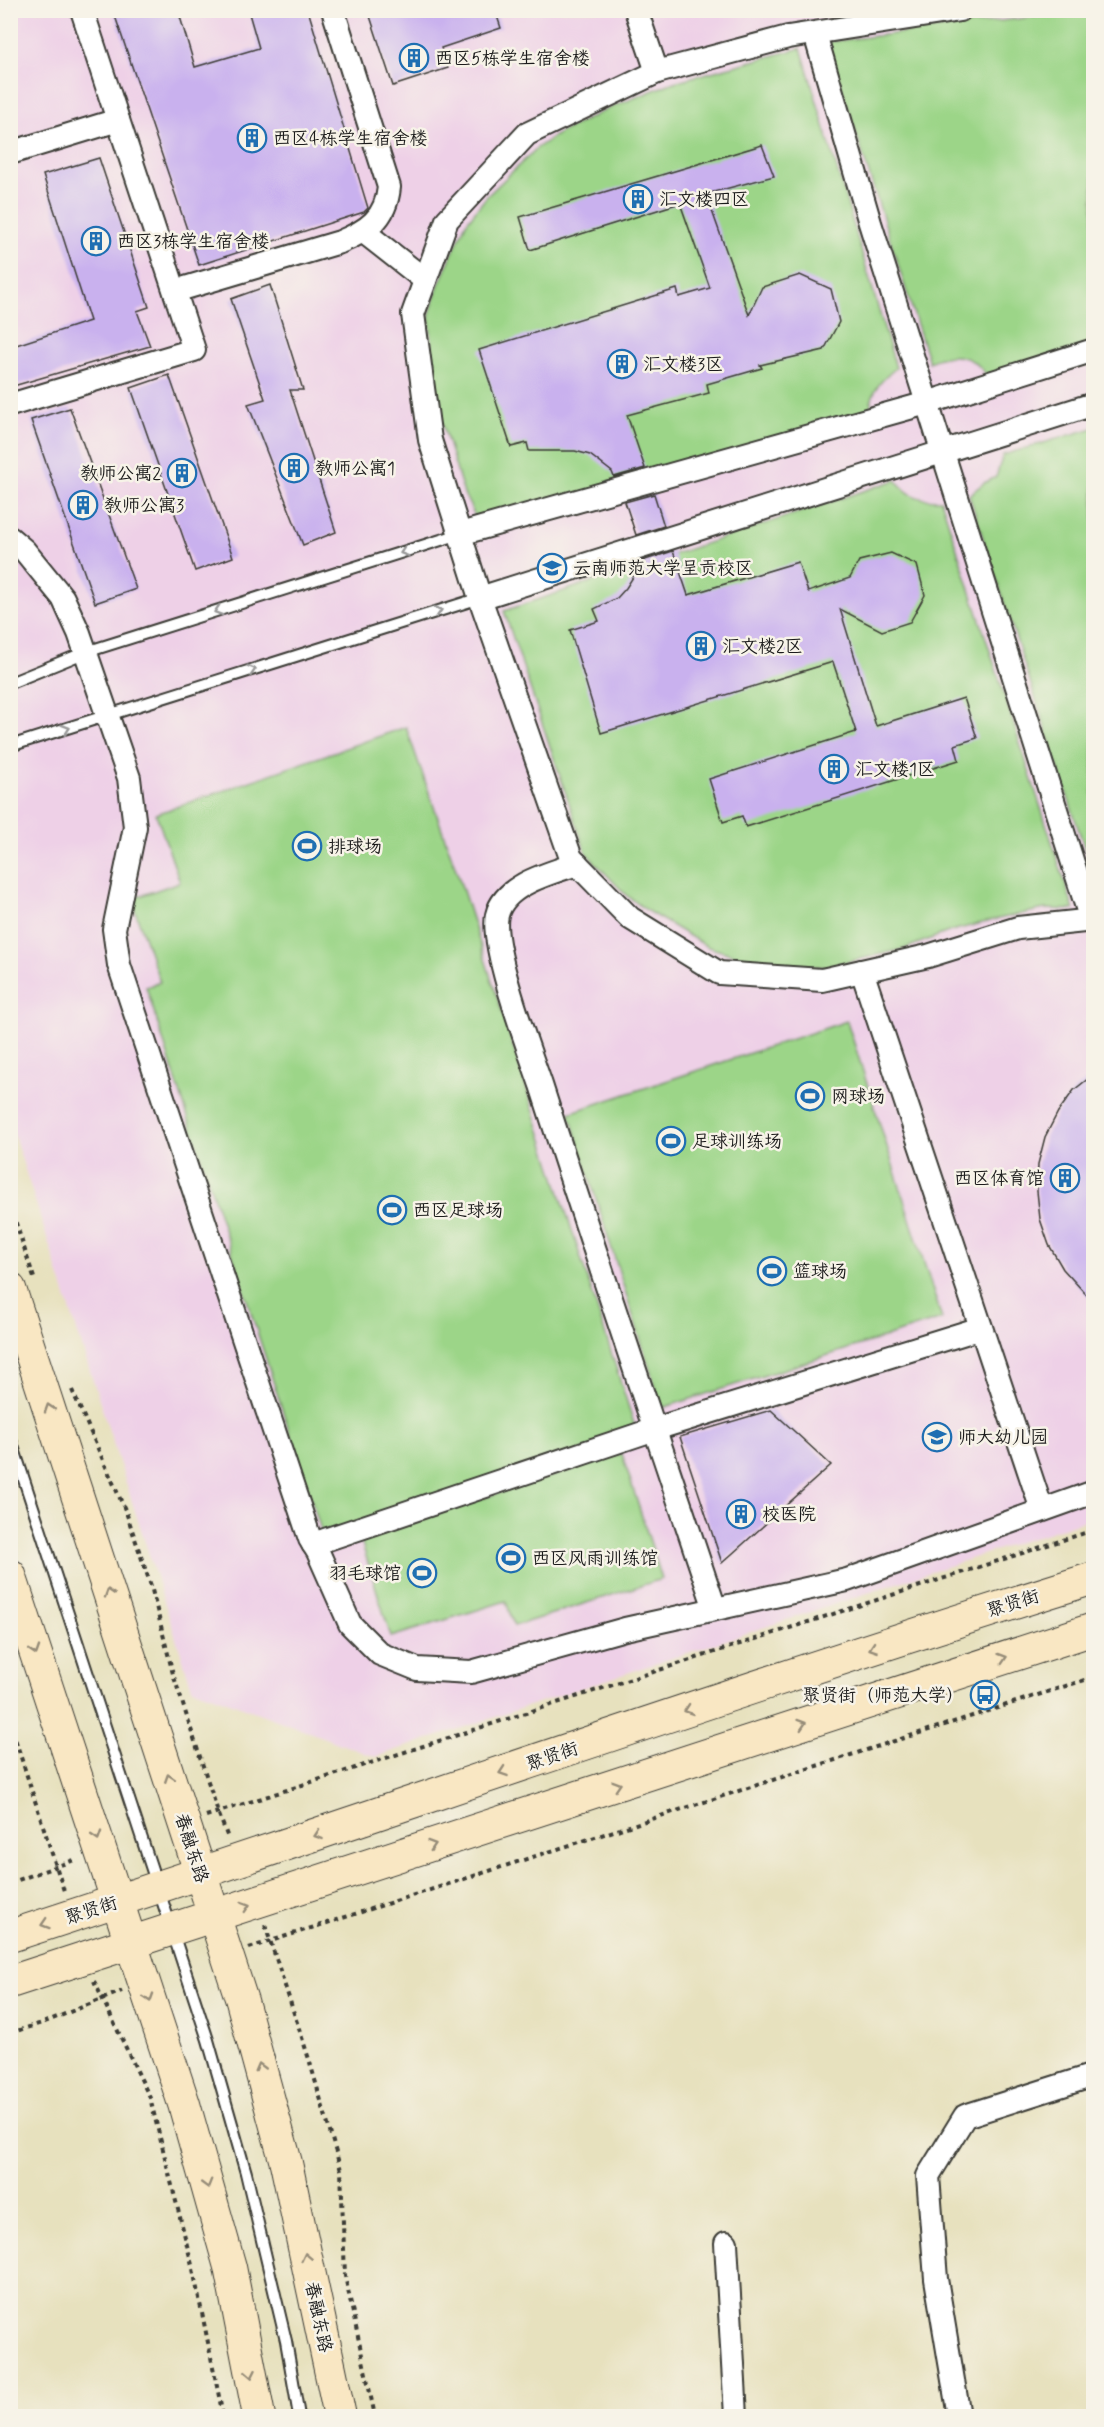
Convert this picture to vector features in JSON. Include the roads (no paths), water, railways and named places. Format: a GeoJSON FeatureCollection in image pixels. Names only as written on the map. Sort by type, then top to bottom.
{"type":"FeatureCollection","features":[{"type":"Feature","properties":{"kind":"main road","name":"春融东路"},"geometry":{"type":"LineString","coordinates":[[24,1287],[184,1823],[242,2001],[286,2163],[340,2416]]}},
{"type":"Feature","properties":{"kind":"main road"},"geometry":{"type":"LineString","coordinates":[[10,1575],[184,2104],[230,2267],[259,2416]]}},
{"type":"Feature","properties":{"kind":"main road","name":"聚贤街"},"geometry":{"type":"LineString","coordinates":[[10,1936],[238,1862],[928,1629],[1094,1578]]}},
{"type":"Feature","properties":{"kind":"main road"},"geometry":{"type":"LineString","coordinates":[[10,1982],[1094,1629]]}},
{"type":"Feature","properties":{"kind":"street"},"geometry":{"type":"LineString","coordinates":[[10,405],[194,350],[81,10]]}},
{"type":"Feature","properties":{"kind":"street"},"geometry":{"type":"LineString","coordinates":[[175,291],[340,242],[364,232],[376,220],[388,200],[389,187],[333,10]]}},
{"type":"Feature","properties":{"kind":"street"},"geometry":{"type":"LineString","coordinates":[[636,10],[657,72]]}},
{"type":"Feature","properties":{"kind":"street"},"geometry":{"type":"LineString","coordinates":[[815,34],[870,223],[1092,920],[1018,928],[928,956],[822,980],[719,973],[630,918],[571,858],[480,598],[430,440],[413,314],[447,220],[527,134],[657,72],[788,37],[928,13],[960,10]]}},
{"type":"Feature","properties":{"kind":"street"},"geometry":{"type":"LineString","coordinates":[[10,153],[118,120]]}},
{"type":"Feature","properties":{"kind":"street"},"geometry":{"type":"LineString","coordinates":[[364,232],[425,280]]}},
{"type":"Feature","properties":{"kind":"street"},"geometry":{"type":"LineString","coordinates":[[460,534],[927,403],[1094,350]]}},
{"type":"Feature","properties":{"kind":"street"},"geometry":{"type":"LineString","coordinates":[[480,598],[1094,404]]}},
{"type":"Feature","properties":{"kind":"street"},"geometry":{"type":"LineString","coordinates":[[10,538],[24,550],[63,598],[86,652],[129,778],[135,826],[114,929],[119,965],[313,1544],[350,1624],[380,1654],[417,1669],[471,1672],[625,1629],[847,1580],[1094,1492]]}},
{"type":"Feature","properties":{"kind":"street"},"geometry":{"type":"LineString","coordinates":[[577,864],[531,880],[501,903],[496,917],[496,936],[521,1024],[715,1609]]}},
{"type":"Feature","properties":{"kind":"street"},"geometry":{"type":"LineString","coordinates":[[862,971],[1042,1510]]}},
{"type":"Feature","properties":{"kind":"street"},"geometry":{"type":"LineString","coordinates":[[313,1544],[655,1429],[981,1328]]}},
{"type":"Feature","properties":{"kind":"street"},"geometry":{"type":"LineString","coordinates":[[959,2416],[936,2279],[928,2176],[965,2116],[1094,2075]]}},
{"type":"Feature","properties":{"kind":"street"},"geometry":{"type":"LineString","coordinates":[[726,2243],[736,2416]]}},
{"type":"Feature","properties":{"kind":"lane"},"geometry":{"type":"LineString","coordinates":[[10,683],[86,652],[460,534]]}},
{"type":"Feature","properties":{"kind":"lane"},"geometry":{"type":"LineString","coordinates":[[10,746],[480,598]]}},
{"type":"Feature","properties":{"kind":"lane"},"geometry":{"type":"LineString","coordinates":[[10,1437],[208,2040],[246,2173],[286,2341],[299,2416]]}},
{"type":"Feature","properties":{"kind":"place","name":"西区5栋学生宿舍楼"},"geometry":{"type":"Point","coordinates":[414,58]}},
{"type":"Feature","properties":{"kind":"place","name":"西区4栋学生宿舍楼"},"geometry":{"type":"Point","coordinates":[252,138]}},
{"type":"Feature","properties":{"kind":"place","name":"汇文楼四区"},"geometry":{"type":"Point","coordinates":[638,199]}},
{"type":"Feature","properties":{"kind":"place","name":"西区3栋学生宿舍楼"},"geometry":{"type":"Point","coordinates":[96,241]}},
{"type":"Feature","properties":{"kind":"place","name":"汇文楼3区"},"geometry":{"type":"Point","coordinates":[622,364]}},
{"type":"Feature","properties":{"kind":"place","name":"教师公寓1"},"geometry":{"type":"Point","coordinates":[294,468]}},
{"type":"Feature","properties":{"kind":"place","name":"教师公寓2"},"geometry":{"type":"Point","coordinates":[182,473]}},
{"type":"Feature","properties":{"kind":"place","name":"教师公寓3"},"geometry":{"type":"Point","coordinates":[83,505]}},
{"type":"Feature","properties":{"kind":"place","name":"云南师范大学呈贡校区"},"geometry":{"type":"Point","coordinates":[552,568]}},
{"type":"Feature","properties":{"kind":"place","name":"汇文楼2区"},"geometry":{"type":"Point","coordinates":[701,646]}},
{"type":"Feature","properties":{"kind":"place","name":"汇文楼1区"},"geometry":{"type":"Point","coordinates":[834,769]}},
{"type":"Feature","properties":{"kind":"place","name":"排球场"},"geometry":{"type":"Point","coordinates":[307,846]}},
{"type":"Feature","properties":{"kind":"place","name":"网球场"},"geometry":{"type":"Point","coordinates":[810,1096]}},
{"type":"Feature","properties":{"kind":"place","name":"足球训练场"},"geometry":{"type":"Point","coordinates":[671,1141]}},
{"type":"Feature","properties":{"kind":"place","name":"西区体育馆"},"geometry":{"type":"Point","coordinates":[1065,1178]}},
{"type":"Feature","properties":{"kind":"place","name":"西区足球场"},"geometry":{"type":"Point","coordinates":[392,1210]}},
{"type":"Feature","properties":{"kind":"place","name":"篮球场"},"geometry":{"type":"Point","coordinates":[772,1271]}},
{"type":"Feature","properties":{"kind":"place","name":"师大幼儿园"},"geometry":{"type":"Point","coordinates":[937,1437]}},
{"type":"Feature","properties":{"kind":"place","name":"校医院"},"geometry":{"type":"Point","coordinates":[741,1514]}},
{"type":"Feature","properties":{"kind":"place","name":"西区风雨训练馆"},"geometry":{"type":"Point","coordinates":[511,1558]}},
{"type":"Feature","properties":{"kind":"place","name":"羽毛球馆"},"geometry":{"type":"Point","coordinates":[422,1573]}},
{"type":"Feature","properties":{"kind":"place","name":"聚贤街（师范大学）"},"geometry":{"type":"Point","coordinates":[985,1695]}}]}
